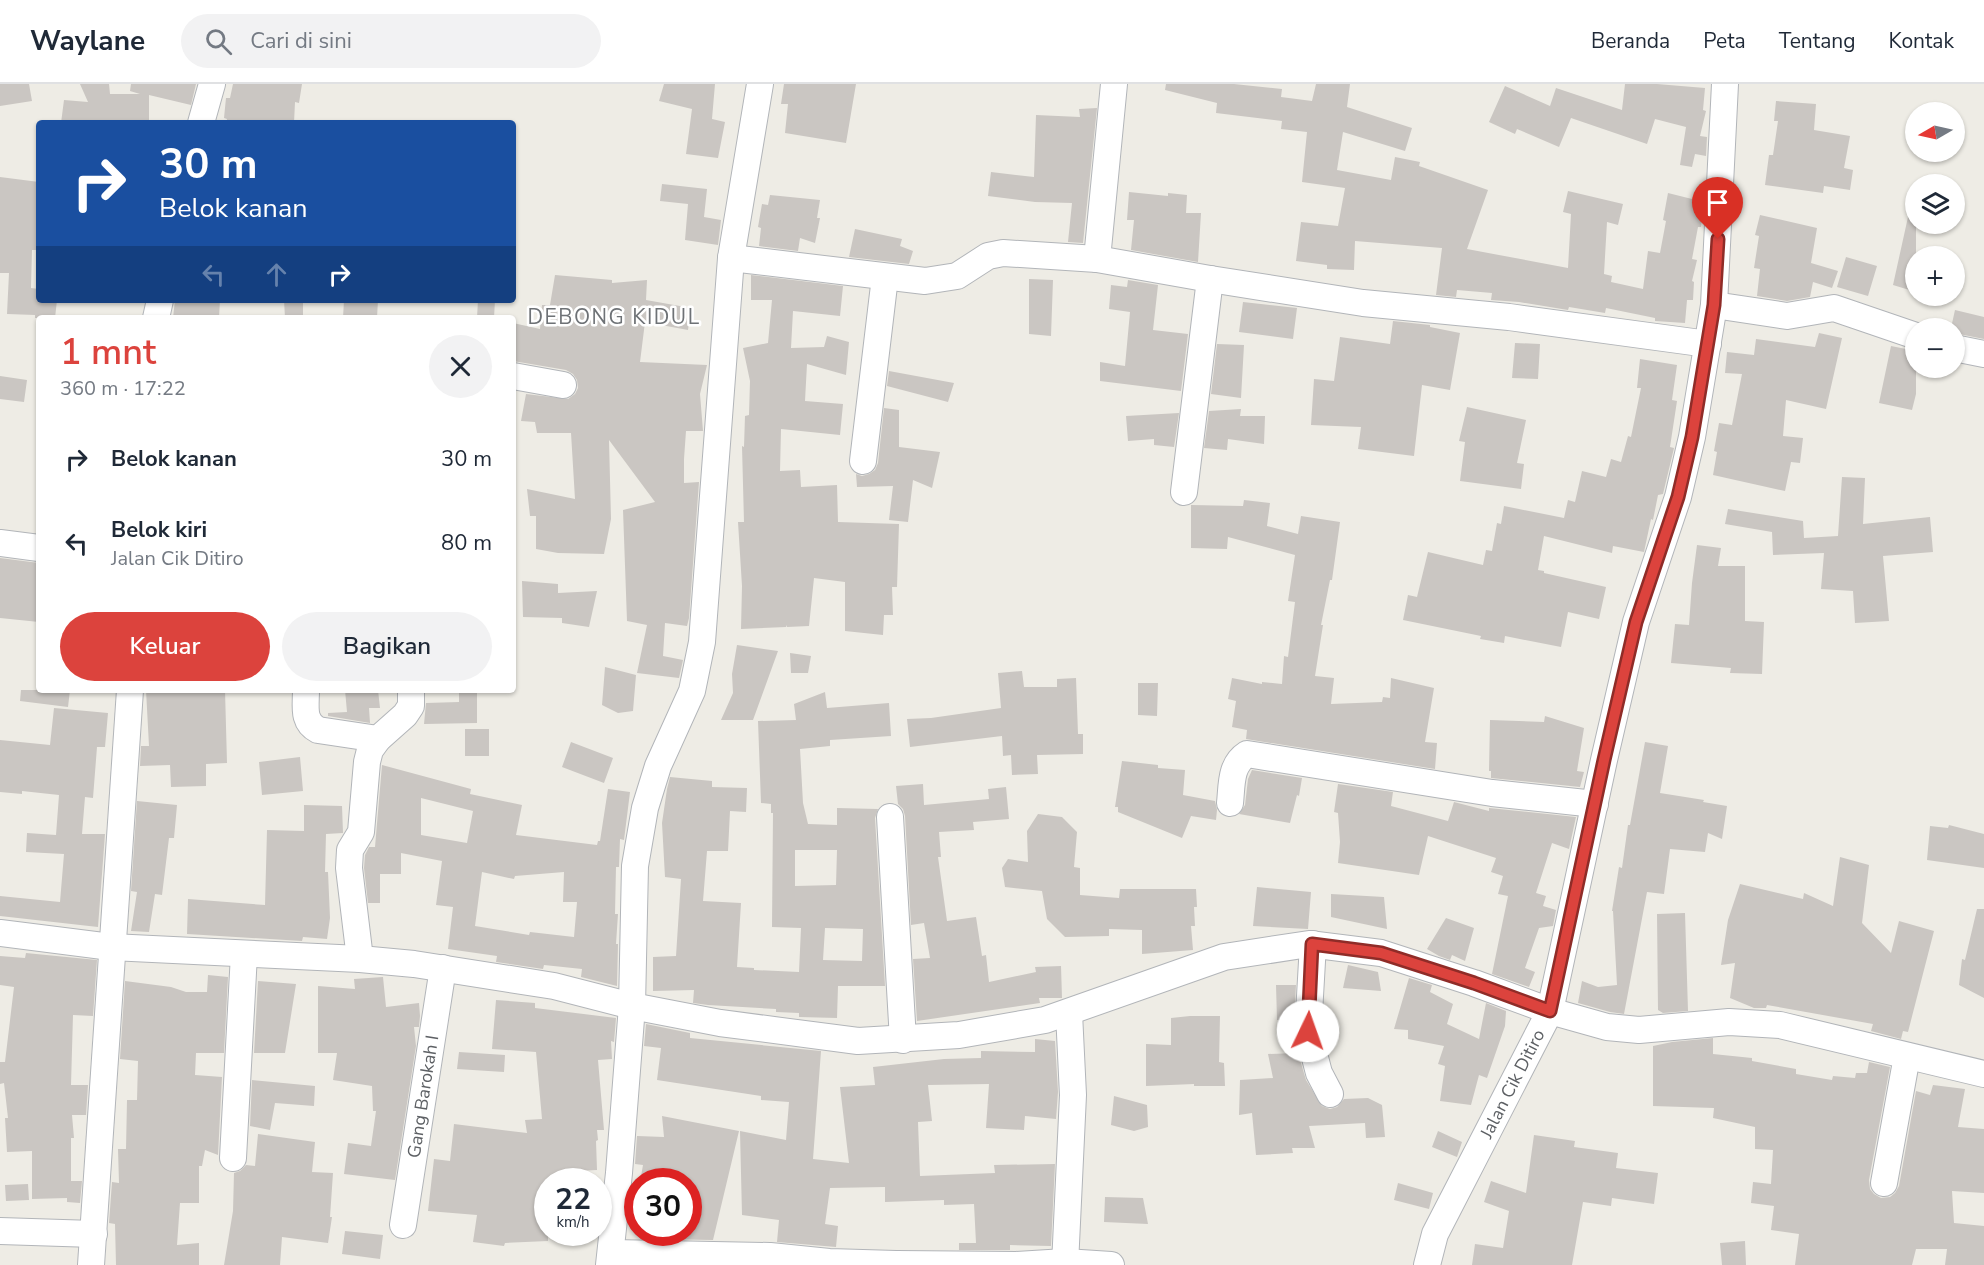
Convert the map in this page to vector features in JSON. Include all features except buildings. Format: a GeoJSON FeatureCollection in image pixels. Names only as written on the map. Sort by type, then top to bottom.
{"type":"FeatureCollection","features":[{"type":"Feature","properties":{"kind":"street"},"geometry":{"type":"LineString","coordinates":[[202,120],[212,84]]}},
{"type":"Feature","properties":{"kind":"street"},"geometry":{"type":"LineString","coordinates":[[760,84],[731,258],[702,642],[692,691],[658,766],[645,808],[634,866],[632,1006],[610,1259],[1111,1265]]}},
{"type":"Feature","properties":{"kind":"street"},"geometry":{"type":"LineString","coordinates":[[1097,259],[1114,84]]}},
{"type":"Feature","properties":{"kind":"street","name":"Jalan Cik Ditiro"},"geometry":{"type":"LineString","coordinates":[[1427,1265],[1435,1234],[1550,1011],[1636,622],[1678,497],[1692,437],[1714,305],[1725,84]]}},
{"type":"Feature","properties":{"kind":"street"},"geometry":{"type":"LineString","coordinates":[[731,258],[925,281],[957,276],[988,256],[1003,254],[1097,259],[1364,303],[1509,317],[1708,345]]}},
{"type":"Feature","properties":{"kind":"street"},"geometry":{"type":"LineString","coordinates":[[863,461],[885,277]]}},
{"type":"Feature","properties":{"kind":"street"},"geometry":{"type":"LineString","coordinates":[[1184,492],[1210,279]]}},
{"type":"Feature","properties":{"kind":"street"},"geometry":{"type":"LineString","coordinates":[[1714,305],[1787,316],[1834,308],[1905,332]]}},
{"type":"Feature","properties":{"kind":"street"},"geometry":{"type":"LineString","coordinates":[[1965,350],[1984,354]]}},
{"type":"Feature","properties":{"kind":"street"},"geometry":{"type":"LineString","coordinates":[[516,377],[563,385]]}},
{"type":"Feature","properties":{"kind":"street"},"geometry":{"type":"LineString","coordinates":[[0,543],[36,548]]}},
{"type":"Feature","properties":{"kind":"street"},"geometry":{"type":"LineString","coordinates":[[91,1265],[130,693]]}},
{"type":"Feature","properties":{"kind":"street"},"geometry":{"type":"LineString","coordinates":[[306,693],[306,718],[311,726],[318,730],[378,739]]}},
{"type":"Feature","properties":{"kind":"street"},"geometry":{"type":"LineString","coordinates":[[360,959],[350,850],[362,832],[367,762],[370,750],[378,739],[405,715],[411,706],[411,693]]}},
{"type":"Feature","properties":{"kind":"street"},"geometry":{"type":"LineString","coordinates":[[1230,803],[1234,770],[1239,759],[1247,754],[1259,754],[1492,793],[1595,804]]}},
{"type":"Feature","properties":{"kind":"street"},"geometry":{"type":"LineString","coordinates":[[890,817],[903,1040]]}},
{"type":"Feature","properties":{"kind":"street"},"geometry":{"type":"LineString","coordinates":[[0,933],[111,947],[360,959],[443,968],[554,986],[632,1006],[720,1023],[858,1041],[959,1035],[1045,1020],[1224,957],[1312,944],[1381,953],[1474,983],[1550,1011],[1608,1027],[1639,1030],[1729,1022],[1780,1025],[1984,1074]]}},
{"type":"Feature","properties":{"kind":"street"},"geometry":{"type":"LineString","coordinates":[[1312,944],[1308,1031],[1319,1073],[1330,1094]]}},
{"type":"Feature","properties":{"kind":"street"},"geometry":{"type":"LineString","coordinates":[[233,1158],[244,954]]}},
{"type":"Feature","properties":{"kind":"street","name":"Gang Barokah I"},"geometry":{"type":"LineString","coordinates":[[402,1225],[443,968]]}},
{"type":"Feature","properties":{"kind":"street"},"geometry":{"type":"LineString","coordinates":[[1065,1264],[1073,1095],[1069,1012]]}},
{"type":"Feature","properties":{"kind":"street"},"geometry":{"type":"LineString","coordinates":[[1884,1184],[1907,1056]]}},
{"type":"Feature","properties":{"kind":"street"},"geometry":{"type":"LineString","coordinates":[[0,1231],[94,1233]]}},
{"type":"Feature","properties":{"kind":"district","name":"DEBONG KIDUL"},"geometry":{"type":"Point","coordinates":[614,317]}},
{"type":"Feature","properties":{"kind":"route"},"geometry":{"type":"LineString","coordinates":[[1308,1031],[1312,944],[1381,953],[1474,983],[1550,1011],[1636,622],[1678,497],[1692,437],[1714,305],[1718,239]]}}]}
